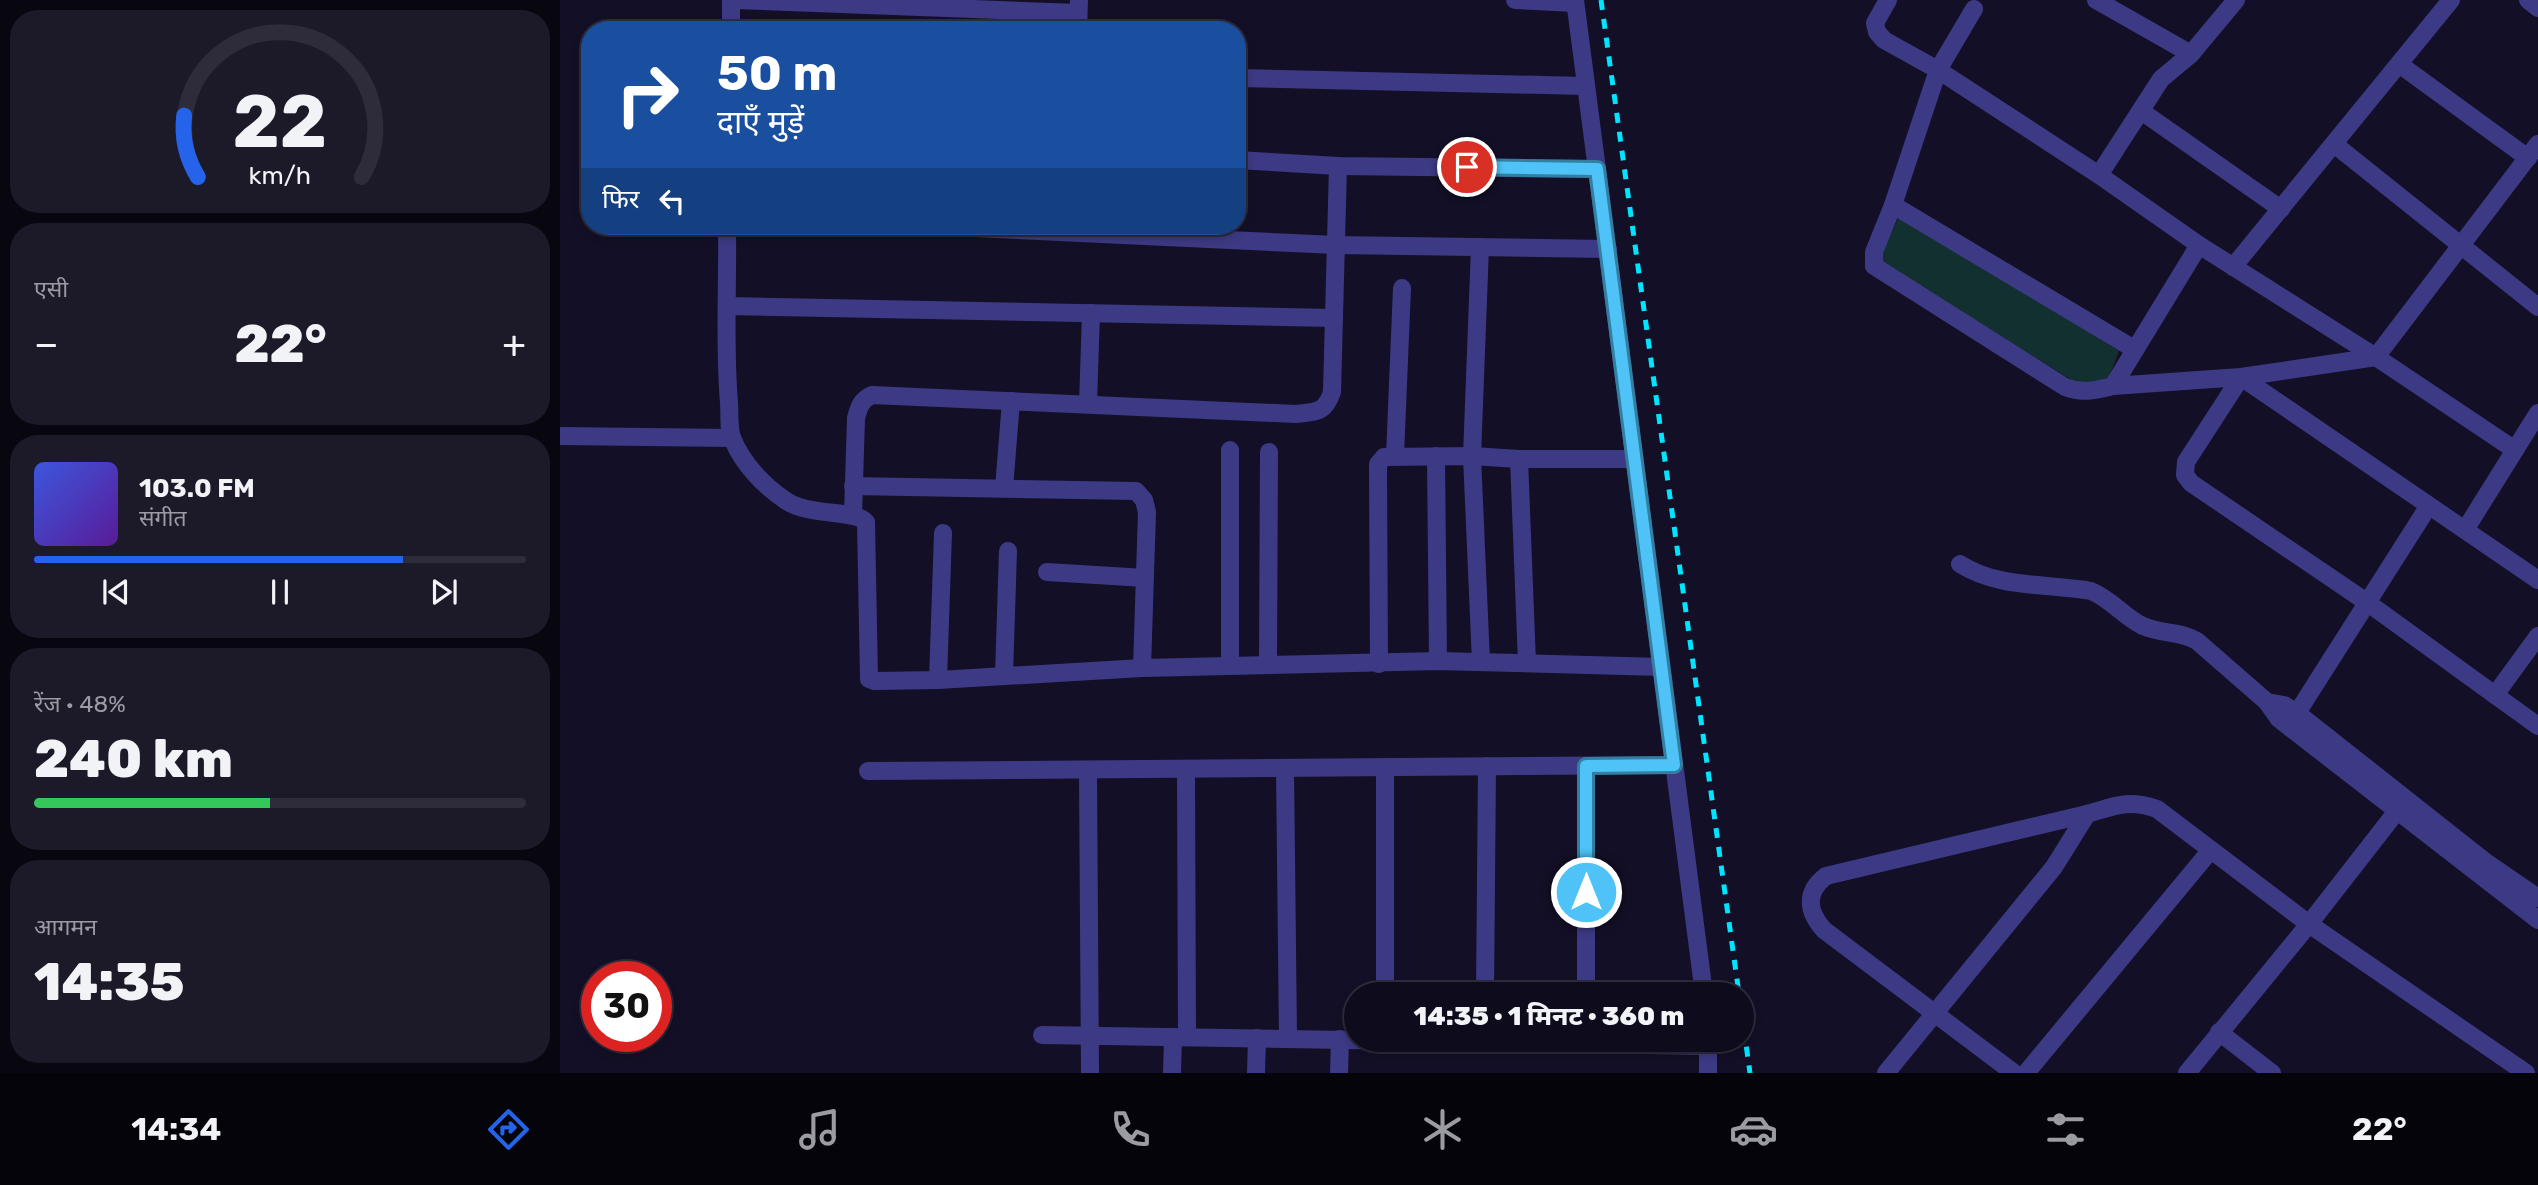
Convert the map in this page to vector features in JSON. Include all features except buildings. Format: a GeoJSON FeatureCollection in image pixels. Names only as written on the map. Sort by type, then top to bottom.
{"type":"FeatureCollection","features":[{"type":"Feature","properties":{"kind":"street"},"geometry":{"type":"LineString","coordinates":[[732,21],[733,0],[1079,14]]}},
{"type":"Feature","properties":{"kind":"street"},"geometry":{"type":"LineString","coordinates":[[1515,0],[1575,1],[1702,982]]}},
{"type":"Feature","properties":{"kind":"street"},"geometry":{"type":"LineString","coordinates":[[1888,0],[1875,23],[1877,32],[1884,40],[1938,70],[2099,175],[2199,245],[2376,356],[2515,450]]}},
{"type":"Feature","properties":{"kind":"street"},"geometry":{"type":"LineString","coordinates":[[2096,0],[2191,54]]}},
{"type":"Feature","properties":{"kind":"street"},"geometry":{"type":"LineString","coordinates":[[2099,175],[2161,79],[2191,54],[2236,0]]}},
{"type":"Feature","properties":{"kind":"street"},"geometry":{"type":"LineString","coordinates":[[2233,267],[2451,0]]}},
{"type":"Feature","properties":{"kind":"street"},"geometry":{"type":"LineString","coordinates":[[2528,0],[2538,8]]}},
{"type":"Feature","properties":{"kind":"street"},"geometry":{"type":"LineString","coordinates":[[1974,9],[1938,70],[1893,205],[1872,258],[1880,271],[2076,392],[2113,386],[2241,377],[2376,356],[2533,151],[2399,64]]}},
{"type":"Feature","properties":{"kind":"street"},"geometry":{"type":"LineString","coordinates":[[1246,78],[1586,86]]}},
{"type":"Feature","properties":{"kind":"street"},"geometry":{"type":"LineString","coordinates":[[2141,111],[2281,209]]}},
{"type":"Feature","properties":{"kind":"street"},"geometry":{"type":"LineString","coordinates":[[2334,144],[2538,307]]}},
{"type":"Feature","properties":{"kind":"street"},"geometry":{"type":"LineString","coordinates":[[1246,161],[1338,166],[1597,169]]}},
{"type":"Feature","properties":{"kind":"street"},"geometry":{"type":"LineString","coordinates":[[853,515],[856,418],[864,399],[872,395],[1296,414],[1317,412],[1328,405],[1332,392],[1338,166]]}},
{"type":"Feature","properties":{"kind":"street"},"geometry":{"type":"LineString","coordinates":[[1893,205],[2134,349]]}},
{"type":"Feature","properties":{"kind":"street"},"geometry":{"type":"LineString","coordinates":[[727,235],[727,369],[732,438],[767,487],[788,503],[816,513],[853,515],[862,518],[868,526],[869,679],[938,680],[1142,668],[1438,661],[1661,667]]}},
{"type":"Feature","properties":{"kind":"street"},"geometry":{"type":"LineString","coordinates":[[1196,235],[1336,244],[1608,249]]}},
{"type":"Feature","properties":{"kind":"street"},"geometry":{"type":"LineString","coordinates":[[2113,386],[2199,245]]}},
{"type":"Feature","properties":{"kind":"street"},"geometry":{"type":"LineString","coordinates":[[1480,247],[1472,456],[1481,662]]}},
{"type":"Feature","properties":{"kind":"street"},"geometry":{"type":"LineString","coordinates":[[1395,456],[1402,288]]}},
{"type":"Feature","properties":{"kind":"street"},"geometry":{"type":"LineString","coordinates":[[728,306],[1334,318]]}},
{"type":"Feature","properties":{"kind":"street"},"geometry":{"type":"LineString","coordinates":[[1088,404],[1091,313]]}},
{"type":"Feature","properties":{"kind":"street"},"geometry":{"type":"LineString","coordinates":[[2241,377],[2538,580]]}},
{"type":"Feature","properties":{"kind":"street"},"geometry":{"type":"LineString","coordinates":[[2241,377],[2186,462],[2185,475],[2191,483],[2368,603],[2538,726]]}},
{"type":"Feature","properties":{"kind":"street"},"geometry":{"type":"LineString","coordinates":[[1004,488],[1011,401]]}},
{"type":"Feature","properties":{"kind":"street"},"geometry":{"type":"LineString","coordinates":[[2465,530],[2538,413]]}},
{"type":"Feature","properties":{"kind":"street"},"geometry":{"type":"LineString","coordinates":[[560,436],[732,438]]}},
{"type":"Feature","properties":{"kind":"street"},"geometry":{"type":"LineString","coordinates":[[1230,450],[1230,665]]}},
{"type":"Feature","properties":{"kind":"street"},"geometry":{"type":"LineString","coordinates":[[1268,664],[1269,452]]}},
{"type":"Feature","properties":{"kind":"street"},"geometry":{"type":"LineString","coordinates":[[1436,456],[1438,661]]}},
{"type":"Feature","properties":{"kind":"street"},"geometry":{"type":"LineString","coordinates":[[1379,663],[1378,464],[1384,457],[1634,459]]}},
{"type":"Feature","properties":{"kind":"street"},"geometry":{"type":"LineString","coordinates":[[1519,459],[1527,663]]}},
{"type":"Feature","properties":{"kind":"street"},"geometry":{"type":"LineString","coordinates":[[853,486],[1136,491],[1144,500],[1147,512],[1142,668]]}},
{"type":"Feature","properties":{"kind":"street"},"geometry":{"type":"LineString","coordinates":[[2297,713],[2428,507]]}},
{"type":"Feature","properties":{"kind":"street"},"geometry":{"type":"LineString","coordinates":[[938,680],[943,533]]}},
{"type":"Feature","properties":{"kind":"street"},"geometry":{"type":"LineString","coordinates":[[1004,675],[1008,551]]}},
{"type":"Feature","properties":{"kind":"street"},"geometry":{"type":"LineString","coordinates":[[1960,564],[1975,574],[1999,581],[2077,589],[2104,596],[2144,626],[2186,634],[2197,640],[2267,702],[2279,719],[2538,920]]}},
{"type":"Feature","properties":{"kind":"street"},"geometry":{"type":"LineString","coordinates":[[1047,572],[1145,578]]}},
{"type":"Feature","properties":{"kind":"street"},"geometry":{"type":"LineString","coordinates":[[2495,695],[2538,636]]}},
{"type":"Feature","properties":{"kind":"street"},"geometry":{"type":"LineString","coordinates":[[2267,702],[2284,705],[2297,713],[2487,863],[2538,898]]}},
{"type":"Feature","properties":{"kind":"street"},"geometry":{"type":"LineString","coordinates":[[868,771],[1674,765]]}},
{"type":"Feature","properties":{"kind":"street"},"geometry":{"type":"LineString","coordinates":[[1485,982],[1488,766]]}},
{"type":"Feature","properties":{"kind":"street"},"geometry":{"type":"LineString","coordinates":[[1586,766],[1586,982]]}},
{"type":"Feature","properties":{"kind":"street"},"geometry":{"type":"LineString","coordinates":[[1385,767],[1385,982]]}},
{"type":"Feature","properties":{"kind":"street"},"geometry":{"type":"LineString","coordinates":[[1285,768],[1288,1038]]}},
{"type":"Feature","properties":{"kind":"street"},"geometry":{"type":"LineString","coordinates":[[1172,1073],[1180,1037],[1186,769]]}},
{"type":"Feature","properties":{"kind":"street"},"geometry":{"type":"LineString","coordinates":[[1088,771],[1090,1073]]}},
{"type":"Feature","properties":{"kind":"street"},"geometry":{"type":"LineString","coordinates":[[2014,1073],[1824,930],[1811,911],[1811,895],[1816,883],[1826,876],[2122,804],[2137,803],[2157,809],[2309,924],[2526,1073]]}},
{"type":"Feature","properties":{"kind":"street"},"geometry":{"type":"LineString","coordinates":[[2187,1073],[2398,811]]}},
{"type":"Feature","properties":{"kind":"street"},"geometry":{"type":"LineString","coordinates":[[1886,1073],[1937,1014],[2054,867],[2087,814]]}},
{"type":"Feature","properties":{"kind":"street"},"geometry":{"type":"LineString","coordinates":[[2025,1073],[2210,851]]}},
{"type":"Feature","properties":{"kind":"street"},"geometry":{"type":"LineString","coordinates":[[2219,1032],[2272,1073]]}},
{"type":"Feature","properties":{"kind":"street"},"geometry":{"type":"LineString","coordinates":[[1042,1035],[1344,1039]]}},
{"type":"Feature","properties":{"kind":"street"},"geometry":{"type":"LineString","coordinates":[[1256,1073],[1257,1038]]}},
{"type":"Feature","properties":{"kind":"street"},"geometry":{"type":"LineString","coordinates":[[1339,1073],[1340,1039]]}},
{"type":"Feature","properties":{"kind":"street"},"geometry":{"type":"LineString","coordinates":[[1707,1073],[1708,1052]]}},
{"type":"Feature","properties":{"kind":"green space"},"geometry":{"type":"Polygon","coordinates":[[[1900,215],[2119,351],[2109,377],[2085,388],[1878,261],[1900,215]]]}},
{"type":"Feature","properties":{"kind":"railway"},"geometry":{"type":"LineString","coordinates":[[1601,0],[1737,982]]}},
{"type":"Feature","properties":{"kind":"railway"},"geometry":{"type":"LineString","coordinates":[[1747,1052],[1750,1073]]}},
{"type":"Feature","properties":{"kind":"route"},"geometry":{"type":"LineString","coordinates":[[1467,167],[1597,169],[1674,765],[1586,766],[1586,892]]}}]}
